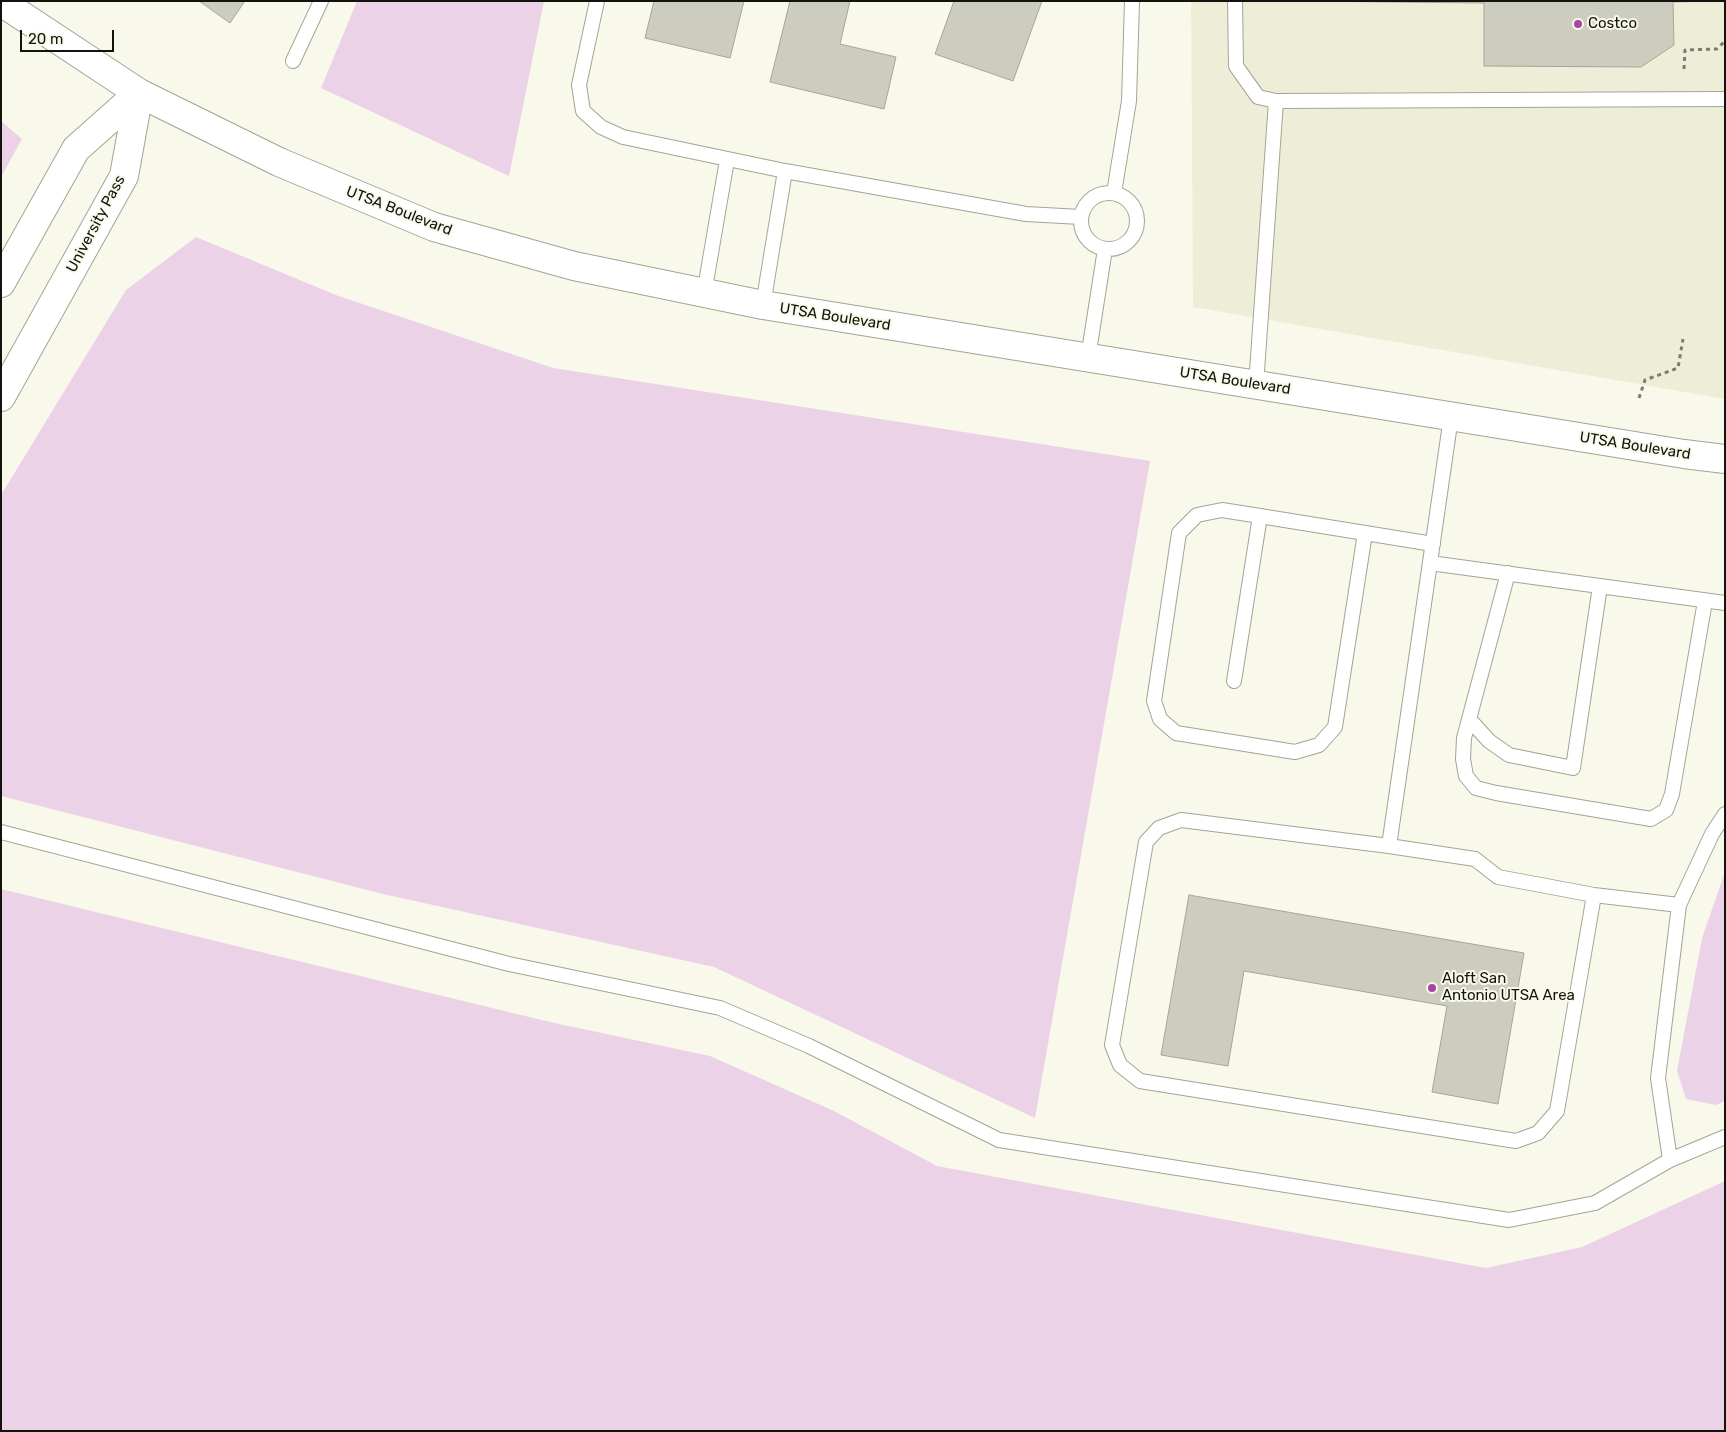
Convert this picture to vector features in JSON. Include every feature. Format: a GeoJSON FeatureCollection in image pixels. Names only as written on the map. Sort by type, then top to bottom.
{"type":"FeatureCollection","features":[{"type":"Feature","properties":{"kind":"main road","name":"UTSA Boulevard"},"geometry":{"type":"LineString","coordinates":[[1,2],[139,93],[279,162],[434,227],[574,266],[763,305],[1451,417],[1725,459]]}},
{"type":"Feature","properties":{"kind":"main road"},"geometry":{"type":"LineString","coordinates":[[1,283],[76,149],[139,93]]}},
{"type":"Feature","properties":{"kind":"main road","name":"University Pass"},"geometry":{"type":"LineString","coordinates":[[1,396],[124,176],[139,93]]}},
{"type":"Feature","properties":{"kind":"lane"},"geometry":{"type":"LineString","coordinates":[[293,61],[321,1]]}},
{"type":"Feature","properties":{"kind":"lane"},"geometry":{"type":"LineString","coordinates":[[597,1],[578,85],[583,111],[601,127],[623,137],[727,160],[1026,214],[1081,216]]}},
{"type":"Feature","properties":{"kind":"lane"},"geometry":{"type":"LineString","coordinates":[[1114,193],[1129,101],[1132,1]]}},
{"type":"Feature","properties":{"kind":"lane"},"geometry":{"type":"LineString","coordinates":[[1235,1],[1236,66],[1258,97],[1276,102],[1725,99]]}},
{"type":"Feature","properties":{"kind":"lane"},"geometry":{"type":"LineString","coordinates":[[1256,384],[1276,102]]}},
{"type":"Feature","properties":{"kind":"lane"},"geometry":{"type":"LineString","coordinates":[[704,294],[727,160]]}},
{"type":"Feature","properties":{"kind":"lane"},"geometry":{"type":"LineString","coordinates":[[763,305],[785,171]]}},
{"type":"Feature","properties":{"kind":"lane"},"geometry":{"type":"LineString","coordinates":[[1102,193],[1114,193],[1125,196],[1133,204],[1137,214],[1138,225],[1134,236],[1126,244],[1116,249],[1105,249],[1094,246],[1086,238],[1081,228],[1081,216],[1085,206],[1092,198],[1102,193]]}},
{"type":"Feature","properties":{"kind":"lane"},"geometry":{"type":"LineString","coordinates":[[1088,358],[1105,249]]}},
{"type":"Feature","properties":{"kind":"lane"},"geometry":{"type":"LineString","coordinates":[[1389,846],[1451,417]]}},
{"type":"Feature","properties":{"kind":"lane"},"geometry":{"type":"LineString","coordinates":[[1365,533],[1335,727],[1319,745],[1296,752],[1176,733],[1160,719],[1154,701],[1179,533],[1197,515],[1222,510],[1260,516],[1433,544]]}},
{"type":"Feature","properties":{"kind":"lane"},"geometry":{"type":"LineString","coordinates":[[1234,681],[1260,516]]}},
{"type":"Feature","properties":{"kind":"lane"},"geometry":{"type":"LineString","coordinates":[[1430,563],[1725,603]]}},
{"type":"Feature","properties":{"kind":"lane"},"geometry":{"type":"LineString","coordinates":[[1508,573],[1464,738],[1463,759],[1466,776],[1476,788],[1651,820],[1666,810],[1672,794],[1705,601]]}},
{"type":"Feature","properties":{"kind":"lane"},"geometry":{"type":"LineString","coordinates":[[1469,719],[1488,741],[1509,755],[1573,768],[1600,586]]}},
{"type":"Feature","properties":{"kind":"lane"},"geometry":{"type":"LineString","coordinates":[[1670,1160],[1658,1078],[1679,905],[1712,834],[1725,814]]}},
{"type":"Feature","properties":{"kind":"lane"},"geometry":{"type":"LineString","coordinates":[[1594,895],[1557,1111],[1538,1133],[1516,1141],[1140,1081],[1120,1065],[1112,1045],[1146,842],[1159,828],[1181,820],[1389,846],[1475,859],[1498,877],[1594,895],[1679,905]]}},
{"type":"Feature","properties":{"kind":"lane"},"geometry":{"type":"LineString","coordinates":[[1,832],[509,964],[720,1008],[809,1046],[999,1140],[1509,1220],[1596,1203],[1670,1160],[1725,1137]]}},
{"type":"Feature","properties":{"kind":"path"},"geometry":{"type":"LineString","coordinates":[[1684,69],[1685,50],[1717,49],[1724,43]]}},
{"type":"Feature","properties":{"kind":"path"},"geometry":{"type":"LineString","coordinates":[[1639,398],[1645,380],[1678,368],[1683,339]]}},
{"type":"Feature","properties":{"kind":"shaded area"},"geometry":{"type":"Polygon","coordinates":[[[357,1],[544,1],[509,176],[321,88],[357,1]]]}},
{"type":"Feature","properties":{"kind":"shaded area"},"geometry":{"type":"Polygon","coordinates":[[[1191,1],[1725,1],[1725,399],[1193,307],[1191,1]]]}},
{"type":"Feature","properties":{"kind":"shaded area"},"geometry":{"type":"Polygon","coordinates":[[[1,121],[22,139],[1,177],[1,121]]]}},
{"type":"Feature","properties":{"kind":"shaded area"},"geometry":{"type":"Polygon","coordinates":[[[196,237],[336,295],[553,368],[1150,461],[1035,1118],[714,967],[383,894],[1,796],[1,495],[126,290],[196,237]]]}},
{"type":"Feature","properties":{"kind":"shaded area"},"geometry":{"type":"Polygon","coordinates":[[[1725,872],[1725,1101],[1716,1105],[1686,1099],[1677,1071],[1702,938],[1725,872]]]}},
{"type":"Feature","properties":{"kind":"shaded area"},"geometry":{"type":"Polygon","coordinates":[[[1,889],[550,1022],[710,1056],[834,1111],[937,1166],[1486,1268],[1582,1247],[1725,1181],[1725,1431],[1,1431],[1,889]]]}},
{"type":"Feature","properties":{"kind":"building"},"geometry":{"type":"Polygon","coordinates":[[[199,1],[245,1],[230,23],[199,1]]]}},
{"type":"Feature","properties":{"kind":"building"},"geometry":{"type":"Polygon","coordinates":[[[654,1],[744,1],[730,58],[645,38],[654,1]]]}},
{"type":"Feature","properties":{"kind":"building"},"geometry":{"type":"Polygon","coordinates":[[[790,1],[850,1],[840,44],[896,57],[884,109],[770,82],[790,1]]]}},
{"type":"Feature","properties":{"kind":"building"},"geometry":{"type":"Polygon","coordinates":[[[954,1],[1042,1],[1013,81],[935,54],[954,1]]]}},
{"type":"Feature","properties":{"kind":"building","name":"Costco"},"geometry":{"type":"Polygon","coordinates":[[[1295,1],[1713,1],[1673,2],[1674,45],[1641,67],[1484,66],[1484,3],[1295,1]]]}},
{"type":"Feature","properties":{"kind":"building","name":"Aloft San Antonio UTSA Area"},"geometry":{"type":"Polygon","coordinates":[[[1189,895],[1524,953],[1498,1104],[1432,1092],[1447,1006],[1244,971],[1228,1066],[1161,1055],[1189,895]]]}},
{"type":"Feature","properties":{"kind":"place","name":"Costco"},"geometry":{"type":"Point","coordinates":[1578,24]}},
{"type":"Feature","properties":{"kind":"place","name":"Aloft San Antonio UTSA Area"},"geometry":{"type":"Point","coordinates":[1432,988]}}]}
